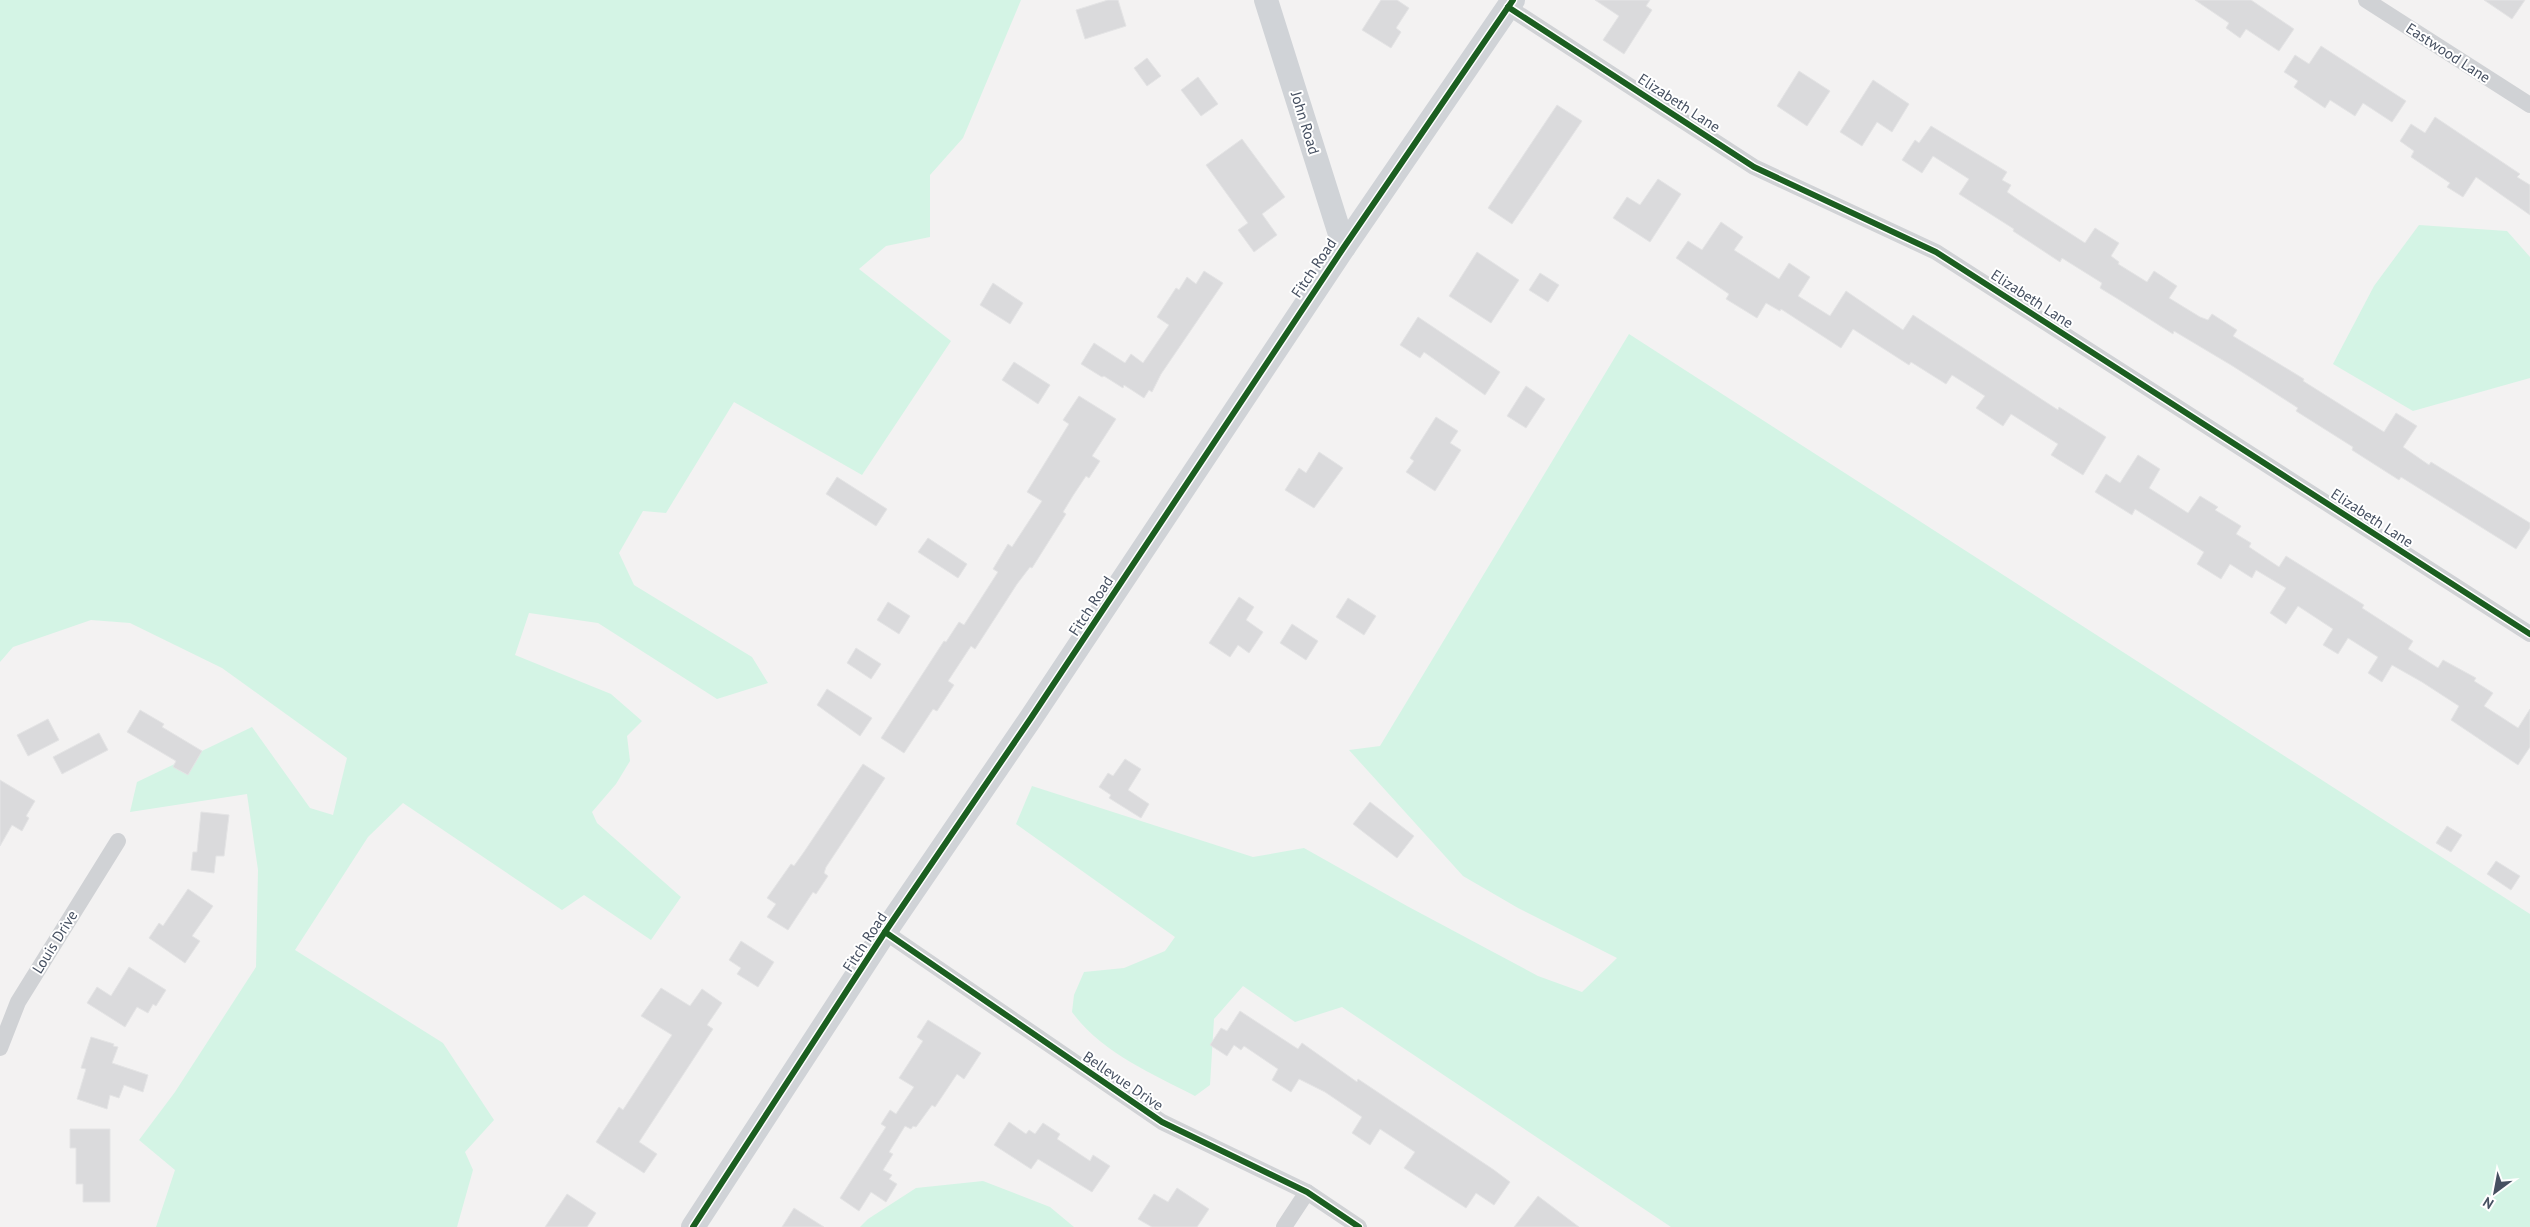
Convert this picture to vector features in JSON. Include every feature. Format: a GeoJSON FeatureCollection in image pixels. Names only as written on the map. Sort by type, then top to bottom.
{"type":"FeatureCollection","features":[{"type":"Feature","properties":{"kind":"street","name":"John Road"},"geometry":{"type":"LineString","coordinates":[[1266,0],[1344,247]]}},
{"type":"Feature","properties":{"kind":"street","name":"Eastwood Lane"},"geometry":{"type":"LineString","coordinates":[[2366,0],[2530,105]]}},
{"type":"Feature","properties":{"kind":"street","name":"Fitch Road"},"geometry":{"type":"LineString","coordinates":[[693,1227],[885,932],[1031,718],[1344,247],[1510,4]]}},
{"type":"Feature","properties":{"kind":"street","name":"Elizabeth Lane"},"geometry":{"type":"LineString","coordinates":[[1510,4],[1754,167],[1936,252],[2530,634]]}},
{"type":"Feature","properties":{"kind":"street","name":"Louis Drive"},"geometry":{"type":"LineString","coordinates":[[0,1048],[18,1002],[118,841]]}},
{"type":"Feature","properties":{"kind":"street","name":"Bellevue Drive"},"geometry":{"type":"LineString","coordinates":[[885,932],[1162,1122],[1307,1192],[1359,1227]]}},
{"type":"Feature","properties":{"kind":"street"},"geometry":{"type":"LineString","coordinates":[[1284,1227],[1307,1192]]}},
{"type":"Feature","properties":{"kind":"green space"},"geometry":{"type":"Polygon","coordinates":[[[0,0],[1021,0],[963,138],[930,175],[930,237],[886,246],[859,269],[951,341],[862,475],[734,402],[666,513],[643,511],[619,553],[634,585],[752,657],[768,683],[717,699],[598,623],[529,613],[515,655],[611,694],[642,721],[627,736],[630,761],[616,784],[592,812],[597,823],[681,897],[651,940],[584,895],[562,910],[403,803],[368,837],[295,950],[443,1043],[494,1120],[465,1152],[473,1170],[457,1227],[156,1227],[175,1170],[139,1140],[175,1092],[256,967],[258,870],[247,794],[130,812],[137,782],[252,727],[310,808],[333,815],[347,758],[222,668],[130,623],[91,620],[13,647],[0,662],[0,0]]]}},
{"type":"Feature","properties":{"kind":"green space"},"geometry":{"type":"Polygon","coordinates":[[[2419,225],[2507,231],[2530,257],[2530,378],[2413,411],[2333,364],[2374,286],[2419,225]]]}},
{"type":"Feature","properties":{"kind":"green space"},"geometry":{"type":"Polygon","coordinates":[[[1629,334],[2530,914],[2530,1227],[1671,1227],[1342,1007],[1295,1022],[1243,986],[1214,1019],[1210,1085],[1195,1096],[1112,1051],[1084,1026],[1072,1012],[1074,995],[1084,972],[1124,968],[1165,951],[1175,937],[1016,824],[1032,786],[1253,857],[1304,848],[1538,976],[1582,992],[1617,958],[1518,908],[1463,876],[1349,750],[1380,746],[1629,334]]]}},
{"type":"Feature","properties":{"kind":"green space"},"geometry":{"type":"Polygon","coordinates":[[[983,1181],[1050,1207],[1074,1227],[860,1227],[868,1219],[916,1188],[983,1181]]]}},
{"type":"Feature","properties":{"kind":"building"},"geometry":{"type":"Polygon","coordinates":[[[1108,0],[1118,0],[1126,26],[1085,39],[1076,10],[1108,0]]]}},
{"type":"Feature","properties":{"kind":"building"},"geometry":{"type":"Polygon","coordinates":[[[1381,0],[1397,0],[1409,8],[1396,28],[1401,32],[1391,48],[1362,30],[1381,0]]]}},
{"type":"Feature","properties":{"kind":"building"},"geometry":{"type":"Polygon","coordinates":[[[1595,0],[1650,0],[1646,6],[1652,10],[1624,54],[1603,40],[1619,16],[1595,0]]]}},
{"type":"Feature","properties":{"kind":"building"},"geometry":{"type":"Polygon","coordinates":[[[2195,0],[2251,0],[2294,29],[2279,51],[2246,29],[2240,38],[2226,28],[2229,23],[2195,0]]]}},
{"type":"Feature","properties":{"kind":"building"},"geometry":{"type":"Polygon","coordinates":[[[2484,0],[2525,0],[2512,19],[2484,0]]]}},
{"type":"Feature","properties":{"kind":"building"},"geometry":{"type":"Polygon","coordinates":[[[2321,46],[2406,101],[2392,122],[2363,103],[2355,116],[2330,100],[2325,108],[2294,87],[2298,81],[2284,72],[2295,55],[2309,64],[2321,46]]]}},
{"type":"Feature","properties":{"kind":"building"},"geometry":{"type":"Polygon","coordinates":[[[1147,58],[1161,76],[1147,86],[1134,68],[1147,58]]]}},
{"type":"Feature","properties":{"kind":"building"},"geometry":{"type":"Polygon","coordinates":[[[1799,71],[1830,91],[1807,126],[1777,106],[1799,71]]]}},
{"type":"Feature","properties":{"kind":"building"},"geometry":{"type":"Polygon","coordinates":[[[1198,77],[1218,104],[1201,116],[1181,90],[1198,77]]]}},
{"type":"Feature","properties":{"kind":"building"},"geometry":{"type":"Polygon","coordinates":[[[1873,80],[1909,104],[1892,132],[1877,122],[1862,146],[1840,132],[1873,80]]]}},
{"type":"Feature","properties":{"kind":"building"},"geometry":{"type":"Polygon","coordinates":[[[1557,105],[1582,121],[1512,224],[1488,208],[1557,105]]]}},
{"type":"Feature","properties":{"kind":"building"},"geometry":{"type":"Polygon","coordinates":[[[2435,117],[2520,174],[2517,177],[2530,185],[2530,215],[2476,177],[2463,197],[2447,187],[2450,183],[2411,157],[2414,151],[2400,141],[2411,124],[2425,133],[2435,117]]]}},
{"type":"Feature","properties":{"kind":"building"},"geometry":{"type":"Polygon","coordinates":[[[1931,126],[2007,172],[2002,180],[2011,185],[2007,192],[2020,201],[2085,243],[2095,228],[2119,243],[2111,256],[2119,262],[2118,264],[2147,282],[2154,271],[2177,286],[2169,298],[2208,320],[2212,314],[2237,330],[2233,336],[2304,379],[2303,381],[2384,432],[2396,413],[2417,426],[2403,447],[2429,465],[2431,462],[2530,523],[2530,528],[2516,549],[2401,477],[2399,480],[2352,450],[2353,447],[2296,411],[2298,408],[2174,331],[2173,334],[2100,288],[2102,283],[2062,258],[2060,262],[2013,231],[2014,229],[1959,194],[1969,179],[1933,156],[1922,173],[1902,160],[1915,140],[1919,143],[1931,126]]]}},
{"type":"Feature","properties":{"kind":"building"},"geometry":{"type":"Polygon","coordinates":[[[1242,139],[1285,197],[1262,214],[1277,235],[1254,252],[1238,230],[1248,223],[1206,165],[1242,139]]]}},
{"type":"Feature","properties":{"kind":"building"},"geometry":{"type":"Polygon","coordinates":[[[1658,179],[1681,194],[1650,242],[1613,218],[1627,197],[1640,205],[1658,179]]]}},
{"type":"Feature","properties":{"kind":"building"},"geometry":{"type":"Polygon","coordinates":[[[1721,222],[1743,237],[1734,250],[1779,279],[1789,263],[1810,277],[1798,296],[1830,316],[1846,291],[1903,330],[1913,315],[2058,410],[2059,407],[2106,437],[2083,475],[2051,455],[2058,444],[2011,414],[2003,426],[1976,408],[1985,396],[1952,375],[1946,384],[1911,362],[1909,365],[1853,329],[1841,348],[1781,309],[1780,311],[1766,303],[1757,318],[1726,299],[1729,294],[1676,258],[1688,241],[1702,250],[1721,222]]]}},
{"type":"Feature","properties":{"kind":"building"},"geometry":{"type":"Polygon","coordinates":[[[1477,252],[1519,280],[1491,323],[1449,296],[1477,252]]]}},
{"type":"Feature","properties":{"kind":"building"},"geometry":{"type":"Polygon","coordinates":[[[1204,271],[1223,283],[1161,374],[1152,392],[1149,390],[1144,398],[1124,385],[1123,388],[1081,364],[1094,343],[1125,363],[1131,354],[1143,363],[1169,325],[1157,317],[1176,288],[1179,290],[1187,277],[1196,284],[1204,271]]]}},
{"type":"Feature","properties":{"kind":"building"},"geometry":{"type":"Polygon","coordinates":[[[1540,273],[1559,285],[1548,302],[1529,290],[1540,273]]]}},
{"type":"Feature","properties":{"kind":"building"},"geometry":{"type":"Polygon","coordinates":[[[993,283],[1023,303],[1010,324],[980,305],[993,283]]]}},
{"type":"Feature","properties":{"kind":"building"},"geometry":{"type":"Polygon","coordinates":[[[1418,317],[1500,372],[1485,395],[1424,352],[1420,358],[1400,345],[1418,317]]]}},
{"type":"Feature","properties":{"kind":"building"},"geometry":{"type":"Polygon","coordinates":[[[1014,362],[1050,385],[1038,404],[1002,380],[1014,362]]]}},
{"type":"Feature","properties":{"kind":"building"},"geometry":{"type":"Polygon","coordinates":[[[1526,386],[1545,399],[1526,428],[1507,416],[1526,386]]]}},
{"type":"Feature","properties":{"kind":"building"},"geometry":{"type":"Polygon","coordinates":[[[1079,396],[1116,419],[1092,456],[1100,461],[1089,478],[1086,476],[1074,494],[1063,512],[1066,514],[1032,568],[1030,567],[1017,584],[975,649],[971,646],[948,681],[954,685],[937,711],[933,709],[904,753],[881,738],[944,641],[946,642],[959,622],[964,625],[998,572],[993,569],[1008,544],[1012,547],[1042,501],[1027,492],[1069,424],[1063,420],[1079,396]]]}},
{"type":"Feature","properties":{"kind":"building"},"geometry":{"type":"Polygon","coordinates":[[[1436,417],[1458,431],[1450,443],[1461,450],[1435,491],[1406,472],[1414,461],[1410,458],[1436,417]]]}},
{"type":"Feature","properties":{"kind":"building"},"geometry":{"type":"Polygon","coordinates":[[[1319,452],[1343,468],[1314,508],[1285,490],[1299,468],[1306,473],[1319,452]]]}},
{"type":"Feature","properties":{"kind":"building"},"geometry":{"type":"Polygon","coordinates":[[[2138,455],[2160,469],[2149,488],[2188,513],[2200,496],[2218,507],[2215,510],[2241,526],[2236,534],[2251,543],[2249,547],[2279,567],[2286,556],[2364,605],[2362,608],[2413,641],[2408,649],[2438,668],[2443,660],[2476,678],[2474,681],[2493,693],[2484,706],[2518,728],[2530,709],[2530,747],[2518,765],[2451,720],[2459,706],[2422,682],[2392,665],[2382,682],[2368,673],[2378,657],[2348,638],[2338,654],[2323,645],[2333,629],[2298,606],[2286,624],[2270,613],[2286,588],[2256,570],[2252,578],[2230,564],[2221,579],[2197,564],[2204,552],[2135,509],[2132,515],[2095,492],[2106,474],[2120,483],[2138,455]]]}},
{"type":"Feature","properties":{"kind":"building"},"geometry":{"type":"Polygon","coordinates":[[[837,477],[887,509],[876,526],[826,494],[837,477]]]}},
{"type":"Feature","properties":{"kind":"building"},"geometry":{"type":"Polygon","coordinates":[[[928,538],[967,564],[958,578],[918,552],[928,538]]]}},
{"type":"Feature","properties":{"kind":"building"},"geometry":{"type":"Polygon","coordinates":[[[1239,597],[1254,607],[1246,620],[1263,632],[1249,653],[1238,645],[1230,657],[1209,643],[1239,597]]]}},
{"type":"Feature","properties":{"kind":"building"},"geometry":{"type":"Polygon","coordinates":[[[1348,598],[1376,616],[1364,635],[1336,617],[1348,598]]]}},
{"type":"Feature","properties":{"kind":"building"},"geometry":{"type":"Polygon","coordinates":[[[888,602],[910,616],[899,634],[877,620],[888,602]]]}},
{"type":"Feature","properties":{"kind":"building"},"geometry":{"type":"Polygon","coordinates":[[[1292,624],[1318,641],[1306,660],[1280,643],[1292,624]]]}},
{"type":"Feature","properties":{"kind":"building"},"geometry":{"type":"Polygon","coordinates":[[[856,648],[881,664],[871,679],[847,663],[856,648]]]}},
{"type":"Feature","properties":{"kind":"building"},"geometry":{"type":"Polygon","coordinates":[[[827,689],[872,718],[860,736],[817,705],[827,689]]]}},
{"type":"Feature","properties":{"kind":"building"},"geometry":{"type":"Polygon","coordinates":[[[140,710],[164,724],[162,727],[202,751],[188,775],[173,767],[176,761],[127,732],[140,710]]]}},
{"type":"Feature","properties":{"kind":"building"},"geometry":{"type":"Polygon","coordinates":[[[48,719],[59,740],[28,756],[17,735],[48,719]]]}},
{"type":"Feature","properties":{"kind":"building"},"geometry":{"type":"Polygon","coordinates":[[[99,733],[108,750],[62,774],[53,757],[99,733]]]}},
{"type":"Feature","properties":{"kind":"building"},"geometry":{"type":"Polygon","coordinates":[[[1125,759],[1141,769],[1128,790],[1149,804],[1141,818],[1109,798],[1111,795],[1099,787],[1108,773],[1113,776],[1125,759]]]}},
{"type":"Feature","properties":{"kind":"building"},"geometry":{"type":"Polygon","coordinates":[[[863,764],[885,778],[826,867],[824,873],[828,876],[816,894],[813,892],[788,930],[767,917],[776,904],[767,898],[791,864],[794,866],[863,764]]]}},
{"type":"Feature","properties":{"kind":"building"},"geometry":{"type":"Polygon","coordinates":[[[0,780],[35,801],[26,816],[29,818],[22,831],[12,825],[0,846],[0,780]]]}},
{"type":"Feature","properties":{"kind":"building"},"geometry":{"type":"Polygon","coordinates":[[[1370,802],[1414,836],[1397,858],[1353,824],[1370,802]]]}},
{"type":"Feature","properties":{"kind":"building"},"geometry":{"type":"Polygon","coordinates":[[[201,812],[229,815],[224,856],[216,856],[214,873],[191,870],[193,852],[197,852],[201,812]]]}},
{"type":"Feature","properties":{"kind":"building"},"geometry":{"type":"Polygon","coordinates":[[[2447,826],[2462,835],[2451,852],[2436,843],[2447,826]]]}},
{"type":"Feature","properties":{"kind":"building"},"geometry":{"type":"Polygon","coordinates":[[[2496,861],[2520,876],[2511,890],[2487,874],[2496,861]]]}},
{"type":"Feature","properties":{"kind":"building"},"geometry":{"type":"Polygon","coordinates":[[[188,889],[213,906],[192,936],[200,941],[185,963],[149,938],[159,923],[163,926],[188,889]]]}},
{"type":"Feature","properties":{"kind":"building"},"geometry":{"type":"Polygon","coordinates":[[[741,941],[774,962],[758,987],[737,974],[741,968],[729,960],[741,941]]]}},
{"type":"Feature","properties":{"kind":"building"},"geometry":{"type":"Polygon","coordinates":[[[129,967],[166,990],[156,1006],[153,1004],[148,1013],[137,1007],[125,1027],[87,1003],[97,987],[111,996],[129,967]]]}},
{"type":"Feature","properties":{"kind":"building"},"geometry":{"type":"Polygon","coordinates":[[[661,988],[690,1006],[702,989],[722,1003],[707,1025],[713,1029],[639,1142],[657,1154],[644,1173],[596,1142],[619,1107],[623,1110],[672,1035],[641,1016],[661,988]]]}},
{"type":"Feature","properties":{"kind":"building"},"geometry":{"type":"Polygon","coordinates":[[[1240,1011],[1298,1049],[1302,1043],[1357,1082],[1358,1079],[1510,1182],[1494,1205],[1476,1193],[1466,1208],[1404,1168],[1415,1152],[1380,1129],[1370,1145],[1352,1133],[1362,1117],[1325,1092],[1299,1079],[1291,1092],[1272,1080],[1278,1069],[1244,1046],[1241,1050],[1234,1045],[1227,1056],[1210,1045],[1221,1028],[1227,1031],[1240,1011]]]}},
{"type":"Feature","properties":{"kind":"building"},"geometry":{"type":"Polygon","coordinates":[[[928,1020],[981,1053],[964,1079],[957,1074],[935,1107],[932,1105],[916,1127],[913,1126],[911,1129],[905,1126],[889,1152],[893,1154],[883,1170],[892,1175],[889,1179],[897,1184],[886,1202],[871,1192],[859,1211],[840,1198],[886,1127],[881,1124],[890,1110],[896,1114],[914,1087],[899,1078],[923,1041],[917,1037],[928,1020]]]}},
{"type":"Feature","properties":{"kind":"building"},"geometry":{"type":"Polygon","coordinates":[[[91,1037],[118,1047],[112,1063],[148,1075],[143,1092],[124,1085],[119,1098],[110,1095],[107,1109],[77,1099],[86,1069],[81,1068],[91,1037]]]}},
{"type":"Feature","properties":{"kind":"building"},"geometry":{"type":"Polygon","coordinates":[[[1009,1122],[1026,1134],[1029,1130],[1035,1134],[1043,1123],[1060,1134],[1057,1139],[1090,1161],[1093,1155],[1110,1166],[1092,1192],[1038,1159],[1031,1169],[994,1145],[1009,1122]]]}},
{"type":"Feature","properties":{"kind":"building"},"geometry":{"type":"Polygon","coordinates":[[[70,1129],[110,1129],[110,1202],[83,1202],[83,1184],[76,1184],[76,1148],[70,1148],[70,1129]]]}},
{"type":"Feature","properties":{"kind":"building"},"geometry":{"type":"Polygon","coordinates":[[[1177,1188],[1209,1209],[1197,1227],[1152,1227],[1138,1219],[1154,1194],[1168,1202],[1177,1188]]]}},
{"type":"Feature","properties":{"kind":"building"},"geometry":{"type":"Polygon","coordinates":[[[567,1194],[596,1213],[587,1227],[545,1227],[567,1194]]]}},
{"type":"Feature","properties":{"kind":"building"},"geometry":{"type":"Polygon","coordinates":[[[1538,1196],[1579,1227],[1514,1227],[1538,1196]]]}},
{"type":"Feature","properties":{"kind":"building"},"geometry":{"type":"Polygon","coordinates":[[[794,1208],[824,1227],[782,1227],[794,1208]]]}},
{"type":"Feature","properties":{"kind":"cycle path"},"geometry":{"type":"LineString","coordinates":[[693,1227],[885,932],[1031,718],[1344,247],[1513,0]]}},
{"type":"Feature","properties":{"kind":"cycle path"},"geometry":{"type":"LineString","coordinates":[[1508,7],[1754,167],[1936,252],[2530,634]]}},
{"type":"Feature","properties":{"kind":"cycle path"},"geometry":{"type":"LineString","coordinates":[[885,932],[1162,1122],[1307,1192],[1359,1227]]}}]}
